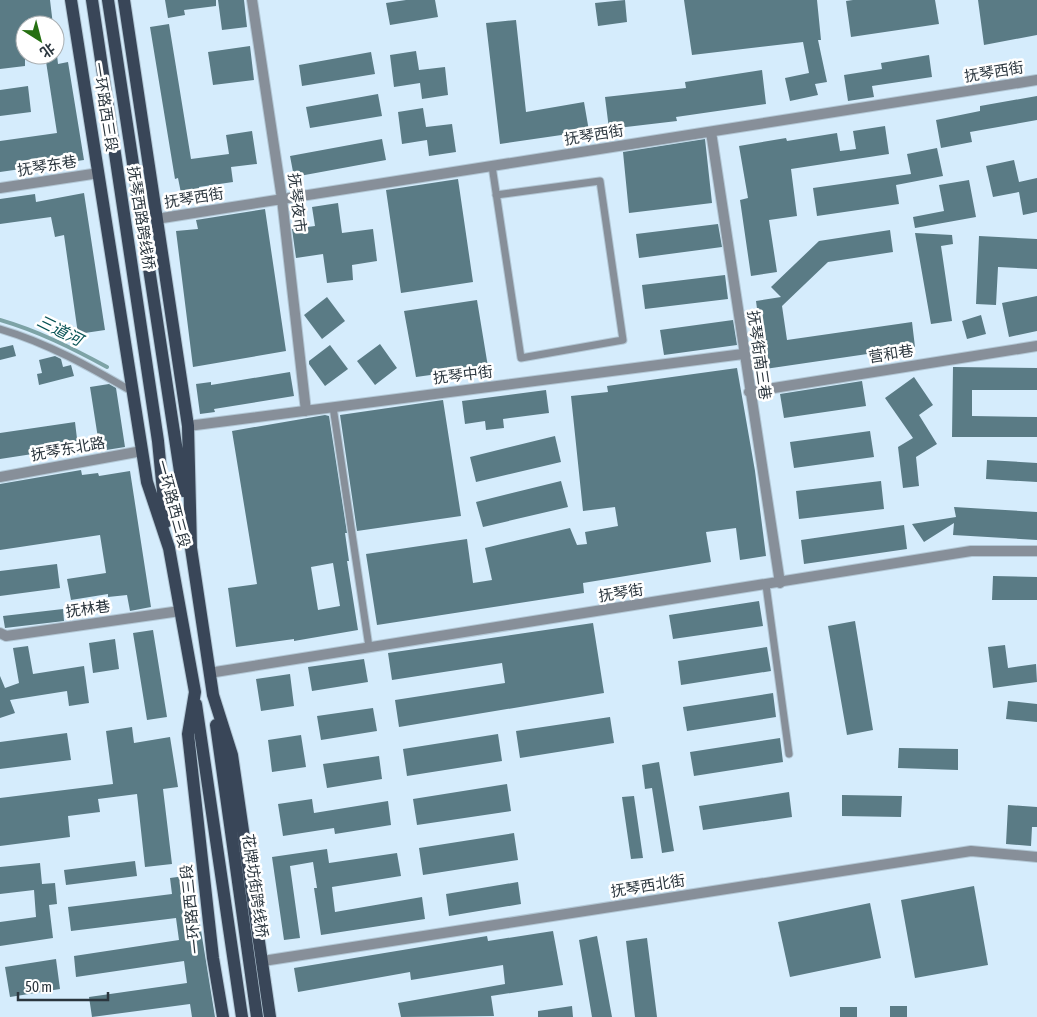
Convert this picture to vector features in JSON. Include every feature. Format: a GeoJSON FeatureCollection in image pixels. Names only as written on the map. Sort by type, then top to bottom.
{"type":"FeatureCollection","features":[{"type":"Feature","properties":{"kind":"main road","name":"一环路西三段"},"geometry":{"type":"LineString","coordinates":[[71,0],[147,482],[169,548],[195,692],[188,734],[213,958],[223,1017]]}},
{"type":"Feature","properties":{"kind":"main road","name":"抚琴西路跨线桥"},"geometry":{"type":"LineString","coordinates":[[92,0],[158,441],[169,548]]}},
{"type":"Feature","properties":{"kind":"main road","name":"抚琴西路跨线桥"},"geometry":{"type":"LineString","coordinates":[[108,0],[191,548]]}},
{"type":"Feature","properties":{"kind":"main road","name":"一环路西三段"},"geometry":{"type":"LineString","coordinates":[[124,0],[188,426],[191,548],[213,695],[232,755],[270,1017]]}},
{"type":"Feature","properties":{"kind":"main road","name":"花牌坊街跨线桥"},"geometry":{"type":"LineString","coordinates":[[195,692],[242,1017]]}},
{"type":"Feature","properties":{"kind":"main road","name":"花牌坊街跨线桥"},"geometry":{"type":"LineString","coordinates":[[213,695],[257,1017]]}},
{"type":"Feature","properties":{"kind":"street","name":"抚琴夜市"},"geometry":{"type":"LineString","coordinates":[[252,0],[282,200],[306,411]]}},
{"type":"Feature","properties":{"kind":"street","name":"抚琴西街"},"geometry":{"type":"LineString","coordinates":[[156,219],[1037,80]]}},
{"type":"Feature","properties":{"kind":"street","name":"抚琴街南三巷"},"geometry":{"type":"LineString","coordinates":[[711,132],[743,354],[780,583]]}},
{"type":"Feature","properties":{"kind":"street","name":"抚琴东巷"},"geometry":{"type":"LineString","coordinates":[[0,188],[99,173]]}},
{"type":"Feature","properties":{"kind":"street","name":"营和巷"},"geometry":{"type":"LineString","coordinates":[[749,392],[1037,346]]}},
{"type":"Feature","properties":{"kind":"street","name":"抚琴中街"},"geometry":{"type":"LineString","coordinates":[[188,426],[743,354]]}},
{"type":"Feature","properties":{"kind":"street","name":"抚琴东北路"},"geometry":{"type":"LineString","coordinates":[[0,476],[142,451]]}},
{"type":"Feature","properties":{"kind":"street","name":"抚琴街"},"geometry":{"type":"LineString","coordinates":[[209,673],[971,551],[1037,551]]}},
{"type":"Feature","properties":{"kind":"street","name":"抚林巷"},"geometry":{"type":"LineString","coordinates":[[0,633],[6,636],[180,611]]}},
{"type":"Feature","properties":{"kind":"street","name":"抚琴西北街"},"geometry":{"type":"LineString","coordinates":[[263,961],[971,850],[1037,857]]}},
{"type":"Feature","properties":{"kind":"lane"},"geometry":{"type":"LineString","coordinates":[[492,166],[496,195],[521,358],[623,340],[600,181],[496,195]]}},
{"type":"Feature","properties":{"kind":"lane"},"geometry":{"type":"LineString","coordinates":[[0,329],[29,337],[59,350],[134,393]]}},
{"type":"Feature","properties":{"kind":"lane"},"geometry":{"type":"LineString","coordinates":[[333,407],[369,647]]}},
{"type":"Feature","properties":{"kind":"lane"},"geometry":{"type":"LineString","coordinates":[[766,585],[789,754]]}},
{"type":"Feature","properties":{"kind":"building"},"geometry":{"type":"Polygon","coordinates":[[[0,0],[50,0],[52,15],[15,15],[15,65],[25,66],[0,69],[0,0]]]}},
{"type":"Feature","properties":{"kind":"building"},"geometry":{"type":"Polygon","coordinates":[[[165,0],[216,0],[216,6],[184,10],[185,15],[168,18],[165,0]]]}},
{"type":"Feature","properties":{"kind":"building"},"geometry":{"type":"Polygon","coordinates":[[[218,0],[244,0],[247,27],[222,30],[218,0]]]}},
{"type":"Feature","properties":{"kind":"building"},"geometry":{"type":"Polygon","coordinates":[[[406,0],[435,0],[438,17],[390,25],[386,3],[406,0]]]}},
{"type":"Feature","properties":{"kind":"building"},"geometry":{"type":"Polygon","coordinates":[[[625,0],[627,22],[598,26],[595,3],[625,0]]]}},
{"type":"Feature","properties":{"kind":"building"},"geometry":{"type":"Polygon","coordinates":[[[684,0],[817,0],[821,40],[818,40],[827,82],[815,84],[818,95],[790,101],[785,78],[809,73],[803,42],[692,55],[684,0]]]}},
{"type":"Feature","properties":{"kind":"building"},"geometry":{"type":"Polygon","coordinates":[[[935,0],[939,24],[851,37],[846,1],[935,0]]]}},
{"type":"Feature","properties":{"kind":"building"},"geometry":{"type":"Polygon","coordinates":[[[978,0],[1037,0],[1037,35],[984,45],[978,0]]]}},
{"type":"Feature","properties":{"kind":"building"},"geometry":{"type":"Polygon","coordinates":[[[516,20],[526,112],[584,102],[589,131],[500,144],[486,23],[516,20]]]}},
{"type":"Feature","properties":{"kind":"building"},"geometry":{"type":"Polygon","coordinates":[[[169,24],[191,159],[229,154],[226,135],[252,131],[257,164],[231,167],[233,182],[199,187],[200,195],[182,198],[178,178],[175,179],[150,27],[169,24]]]}},
{"type":"Feature","properties":{"kind":"building"},"geometry":{"type":"Polygon","coordinates":[[[250,46],[254,80],[213,85],[208,52],[250,46]]]}},
{"type":"Feature","properties":{"kind":"building"},"geometry":{"type":"Polygon","coordinates":[[[416,51],[419,70],[445,67],[448,95],[422,99],[420,83],[394,87],[390,55],[416,51]]]}},
{"type":"Feature","properties":{"kind":"building"},"geometry":{"type":"Polygon","coordinates":[[[371,52],[375,74],[302,86],[299,65],[371,52]]]}},
{"type":"Feature","properties":{"kind":"building"},"geometry":{"type":"Polygon","coordinates":[[[929,55],[932,77],[872,86],[874,97],[848,101],[844,75],[882,69],[881,63],[929,55]]]}},
{"type":"Feature","properties":{"kind":"building"},"geometry":{"type":"Polygon","coordinates":[[[68,62],[84,160],[0,172],[0,141],[57,133],[47,65],[65,65],[65,63],[68,62]]]}},
{"type":"Feature","properties":{"kind":"building"},"geometry":{"type":"Polygon","coordinates":[[[762,70],[766,104],[676,117],[677,121],[609,129],[605,97],[686,88],[685,82],[762,70]]]}},
{"type":"Feature","properties":{"kind":"building"},"geometry":{"type":"Polygon","coordinates":[[[28,86],[31,112],[0,116],[0,90],[28,86]]]}},
{"type":"Feature","properties":{"kind":"building"},"geometry":{"type":"Polygon","coordinates":[[[378,94],[382,116],[310,128],[306,107],[378,94]]]}},
{"type":"Feature","properties":{"kind":"building"},"geometry":{"type":"Polygon","coordinates":[[[1037,96],[1037,120],[970,132],[972,142],[941,148],[936,120],[980,111],[980,106],[1037,96]]]}},
{"type":"Feature","properties":{"kind":"building"},"geometry":{"type":"Polygon","coordinates":[[[423,108],[426,127],[452,124],[456,152],[429,156],[427,140],[402,144],[398,112],[423,108]]]}},
{"type":"Feature","properties":{"kind":"building"},"geometry":{"type":"Polygon","coordinates":[[[885,126],[889,154],[791,169],[797,216],[769,220],[777,272],[751,276],[740,200],[748,198],[739,146],[786,138],[787,141],[837,133],[840,151],[856,149],[853,131],[885,126]]]}},
{"type":"Feature","properties":{"kind":"building"},"geometry":{"type":"Polygon","coordinates":[[[382,139],[386,160],[294,177],[290,156],[382,139]]]}},
{"type":"Feature","properties":{"kind":"building"},"geometry":{"type":"Polygon","coordinates":[[[705,139],[712,203],[629,213],[623,152],[705,139]]]}},
{"type":"Feature","properties":{"kind":"building"},"geometry":{"type":"Polygon","coordinates":[[[937,148],[943,176],[896,185],[899,204],[817,216],[813,188],[911,174],[907,154],[937,148]]]}},
{"type":"Feature","properties":{"kind":"building"},"geometry":{"type":"Polygon","coordinates":[[[1014,160],[1019,182],[1037,178],[1037,212],[1023,215],[1019,192],[993,197],[986,166],[1014,160]]]}},
{"type":"Feature","properties":{"kind":"building"},"geometry":{"type":"Polygon","coordinates":[[[458,179],[473,282],[401,293],[386,190],[458,179]]]}},
{"type":"Feature","properties":{"kind":"building"},"geometry":{"type":"Polygon","coordinates":[[[969,180],[976,217],[915,228],[913,217],[944,211],[939,185],[969,180]]]}},
{"type":"Feature","properties":{"kind":"building"},"geometry":{"type":"Polygon","coordinates":[[[84,193],[105,330],[78,334],[64,235],[55,237],[51,217],[0,224],[0,199],[35,194],[36,202],[84,193]]]}},
{"type":"Feature","properties":{"kind":"building"},"geometry":{"type":"Polygon","coordinates":[[[338,203],[342,233],[373,229],[377,261],[352,265],[353,280],[327,283],[323,254],[296,258],[292,229],[315,226],[312,207],[338,203]]]}},
{"type":"Feature","properties":{"kind":"building"},"geometry":{"type":"Polygon","coordinates":[[[265,209],[286,351],[193,367],[176,231],[198,229],[196,220],[265,209]]]}},
{"type":"Feature","properties":{"kind":"building"},"geometry":{"type":"Polygon","coordinates":[[[718,224],[722,247],[639,258],[636,234],[718,224]]]}},
{"type":"Feature","properties":{"kind":"building"},"geometry":{"type":"Polygon","coordinates":[[[890,230],[893,252],[828,262],[782,306],[787,340],[912,322],[915,347],[765,369],[756,301],[781,297],[771,287],[819,241],[890,230]]]}},
{"type":"Feature","properties":{"kind":"building"},"geometry":{"type":"Polygon","coordinates":[[[915,233],[952,235],[953,244],[941,246],[952,321],[931,324],[915,233]]]}},
{"type":"Feature","properties":{"kind":"building"},"geometry":{"type":"Polygon","coordinates":[[[979,236],[1037,239],[1037,269],[998,267],[996,305],[976,304],[979,236]]]}},
{"type":"Feature","properties":{"kind":"building"},"geometry":{"type":"Polygon","coordinates":[[[725,275],[728,299],[645,309],[642,285],[725,275]]]}},
{"type":"Feature","properties":{"kind":"building"},"geometry":{"type":"Polygon","coordinates":[[[1037,296],[1037,331],[1009,337],[1002,303],[1037,296]]]}},
{"type":"Feature","properties":{"kind":"building"},"geometry":{"type":"Polygon","coordinates":[[[327,297],[345,321],[322,339],[304,315],[327,297]]]}},
{"type":"Feature","properties":{"kind":"building"},"geometry":{"type":"Polygon","coordinates":[[[477,300],[488,367],[416,377],[404,311],[477,300]]]}},
{"type":"Feature","properties":{"kind":"building"},"geometry":{"type":"Polygon","coordinates":[[[981,315],[986,334],[967,339],[962,321],[981,315]]]}},
{"type":"Feature","properties":{"kind":"building"},"geometry":{"type":"Polygon","coordinates":[[[733,320],[737,345],[664,355],[660,330],[733,320]]]}},
{"type":"Feature","properties":{"kind":"building"},"geometry":{"type":"Polygon","coordinates":[[[380,344],[397,368],[375,385],[357,361],[380,344]]]}},
{"type":"Feature","properties":{"kind":"building"},"geometry":{"type":"Polygon","coordinates":[[[13,345],[16,356],[0,360],[0,348],[13,345]]]}},
{"type":"Feature","properties":{"kind":"building"},"geometry":{"type":"Polygon","coordinates":[[[330,345],[348,369],[325,386],[309,364],[309,361],[330,345]]]}},
{"type":"Feature","properties":{"kind":"building"},"geometry":{"type":"Polygon","coordinates":[[[55,356],[61,359],[63,367],[71,365],[74,376],[39,385],[37,374],[42,373],[39,360],[55,356]]]}},
{"type":"Feature","properties":{"kind":"building"},"geometry":{"type":"Polygon","coordinates":[[[953,367],[1037,368],[1037,390],[972,390],[972,416],[1037,417],[1037,437],[952,437],[953,367]]]}},
{"type":"Feature","properties":{"kind":"building"},"geometry":{"type":"Polygon","coordinates":[[[737,368],[755,471],[766,556],[740,560],[736,528],[706,532],[711,562],[583,583],[584,593],[377,625],[366,554],[467,539],[473,583],[492,580],[485,548],[570,528],[577,545],[587,544],[585,532],[618,526],[615,507],[583,511],[571,396],[608,392],[607,386],[737,368]]]}},
{"type":"Feature","properties":{"kind":"building"},"geometry":{"type":"Polygon","coordinates":[[[290,372],[294,396],[214,409],[215,412],[200,414],[196,384],[211,382],[211,385],[290,372]]]}},
{"type":"Feature","properties":{"kind":"building"},"geometry":{"type":"Polygon","coordinates":[[[914,377],[933,405],[919,415],[937,444],[916,457],[919,486],[903,488],[898,447],[913,438],[885,398],[914,377]]]}},
{"type":"Feature","properties":{"kind":"building"},"geometry":{"type":"Polygon","coordinates":[[[862,381],[866,406],[784,418],[780,394],[862,381]]]}},
{"type":"Feature","properties":{"kind":"building"},"geometry":{"type":"Polygon","coordinates":[[[109,384],[116,388],[125,447],[100,451],[90,387],[109,384]]]}},
{"type":"Feature","properties":{"kind":"building"},"geometry":{"type":"Polygon","coordinates":[[[546,390],[549,413],[503,419],[504,428],[486,430],[485,421],[465,424],[462,401],[546,390]]]}},
{"type":"Feature","properties":{"kind":"building"},"geometry":{"type":"Polygon","coordinates":[[[443,400],[461,516],[357,531],[340,415],[443,400]]]}},
{"type":"Feature","properties":{"kind":"building"},"geometry":{"type":"Polygon","coordinates":[[[325,415],[329,416],[347,533],[345,533],[349,561],[347,561],[358,630],[294,641],[294,639],[236,647],[228,588],[257,584],[232,431],[325,415]],[[333,563],[311,567],[318,610],[340,606],[333,563]]]}},
{"type":"Feature","properties":{"kind":"building"},"geometry":{"type":"Polygon","coordinates":[[[75,422],[78,447],[0,459],[0,433],[75,422]]]}},
{"type":"Feature","properties":{"kind":"building"},"geometry":{"type":"Polygon","coordinates":[[[870,431],[874,457],[794,468],[790,442],[870,431]]]}},
{"type":"Feature","properties":{"kind":"building"},"geometry":{"type":"Polygon","coordinates":[[[555,436],[561,462],[476,482],[470,457],[555,436]]]}},
{"type":"Feature","properties":{"kind":"building"},"geometry":{"type":"Polygon","coordinates":[[[987,460],[1037,463],[1037,482],[986,479],[987,460]]]}},
{"type":"Feature","properties":{"kind":"building"},"geometry":{"type":"Polygon","coordinates":[[[81,470],[82,475],[98,473],[99,476],[130,471],[151,607],[130,611],[127,595],[108,597],[108,594],[71,600],[67,579],[106,573],[100,535],[0,550],[0,484],[81,470]]]}},
{"type":"Feature","properties":{"kind":"building"},"geometry":{"type":"Polygon","coordinates":[[[561,481],[568,507],[483,527],[476,502],[561,481]]]}},
{"type":"Feature","properties":{"kind":"building"},"geometry":{"type":"Polygon","coordinates":[[[881,481],[884,509],[799,519],[796,491],[881,481]]]}},
{"type":"Feature","properties":{"kind":"building"},"geometry":{"type":"Polygon","coordinates":[[[954,507],[1037,512],[1037,540],[953,535],[954,523],[924,542],[912,524],[956,517],[954,507]]]}},
{"type":"Feature","properties":{"kind":"building"},"geometry":{"type":"Polygon","coordinates":[[[904,525],[907,549],[804,564],[801,540],[904,525]]]}},
{"type":"Feature","properties":{"kind":"building"},"geometry":{"type":"Polygon","coordinates":[[[57,564],[60,588],[0,596],[0,571],[57,564]]]}},
{"type":"Feature","properties":{"kind":"building"},"geometry":{"type":"Polygon","coordinates":[[[993,576],[1037,577],[1037,600],[992,600],[993,576]]]}},
{"type":"Feature","properties":{"kind":"building"},"geometry":{"type":"Polygon","coordinates":[[[759,601],[763,626],[673,639],[669,615],[759,601]]]}},
{"type":"Feature","properties":{"kind":"building"},"geometry":{"type":"Polygon","coordinates":[[[63,609],[64,621],[5,628],[3,616],[63,609]]]}},
{"type":"Feature","properties":{"kind":"building"},"geometry":{"type":"Polygon","coordinates":[[[855,621],[873,730],[847,735],[828,626],[855,621]]]}},
{"type":"Feature","properties":{"kind":"building"},"geometry":{"type":"Polygon","coordinates":[[[593,623],[604,693],[399,727],[395,700],[505,683],[502,663],[392,680],[388,653],[593,623]]]}},
{"type":"Feature","properties":{"kind":"building"},"geometry":{"type":"Polygon","coordinates":[[[153,630],[167,717],[147,720],[133,633],[153,630]]]}},
{"type":"Feature","properties":{"kind":"building"},"geometry":{"type":"Polygon","coordinates":[[[115,639],[119,669],[93,673],[89,643],[115,639]]]}},
{"type":"Feature","properties":{"kind":"building"},"geometry":{"type":"Polygon","coordinates":[[[1005,645],[1008,668],[1036,664],[1037,682],[993,688],[988,647],[1005,645]]]}},
{"type":"Feature","properties":{"kind":"building"},"geometry":{"type":"Polygon","coordinates":[[[28,646],[33,674],[84,666],[89,703],[69,706],[67,691],[10,700],[15,713],[0,718],[0,676],[5,688],[19,683],[13,648],[28,646]]]}},
{"type":"Feature","properties":{"kind":"building"},"geometry":{"type":"Polygon","coordinates":[[[767,647],[771,671],[681,685],[678,661],[767,647]]]}},
{"type":"Feature","properties":{"kind":"building"},"geometry":{"type":"Polygon","coordinates":[[[364,659],[368,682],[312,691],[308,667],[364,659]]]}},
{"type":"Feature","properties":{"kind":"building"},"geometry":{"type":"Polygon","coordinates":[[[290,674],[294,706],[261,711],[256,679],[290,674]]]}},
{"type":"Feature","properties":{"kind":"building"},"geometry":{"type":"Polygon","coordinates":[[[773,693],[776,717],[687,731],[683,707],[773,693]]]}},
{"type":"Feature","properties":{"kind":"building"},"geometry":{"type":"Polygon","coordinates":[[[1008,701],[1037,704],[1037,722],[1006,719],[1008,701]]]}},
{"type":"Feature","properties":{"kind":"building"},"geometry":{"type":"Polygon","coordinates":[[[373,708],[377,731],[321,740],[317,716],[373,708]]]}},
{"type":"Feature","properties":{"kind":"building"},"geometry":{"type":"Polygon","coordinates":[[[610,717],[614,743],[520,758],[516,731],[610,717]]]}},
{"type":"Feature","properties":{"kind":"building"},"geometry":{"type":"Polygon","coordinates":[[[132,727],[134,743],[170,737],[178,787],[163,789],[172,864],[145,867],[137,794],[98,799],[100,812],[68,816],[70,837],[0,846],[0,798],[113,784],[106,731],[132,727]]]}},
{"type":"Feature","properties":{"kind":"building"},"geometry":{"type":"Polygon","coordinates":[[[67,733],[71,760],[0,769],[0,742],[67,733]]]}},
{"type":"Feature","properties":{"kind":"building"},"geometry":{"type":"Polygon","coordinates":[[[498,734],[502,761],[407,776],[403,749],[498,734]]]}},
{"type":"Feature","properties":{"kind":"building"},"geometry":{"type":"Polygon","coordinates":[[[301,735],[306,767],[272,772],[268,740],[301,735]]]}},
{"type":"Feature","properties":{"kind":"building"},"geometry":{"type":"Polygon","coordinates":[[[780,738],[783,762],[694,776],[690,752],[780,738]]]}},
{"type":"Feature","properties":{"kind":"building"},"geometry":{"type":"Polygon","coordinates":[[[899,748],[958,749],[958,770],[898,768],[899,748]]]}},
{"type":"Feature","properties":{"kind":"building"},"geometry":{"type":"Polygon","coordinates":[[[379,756],[382,779],[327,788],[323,764],[379,756]]]}},
{"type":"Feature","properties":{"kind":"building"},"geometry":{"type":"Polygon","coordinates":[[[659,762],[674,851],[662,853],[652,788],[645,789],[642,765],[659,762]]]}},
{"type":"Feature","properties":{"kind":"building"},"geometry":{"type":"Polygon","coordinates":[[[507,784],[511,811],[417,825],[413,799],[507,784]]]}},
{"type":"Feature","properties":{"kind":"building"},"geometry":{"type":"Polygon","coordinates":[[[789,792],[792,817],[703,830],[699,806],[789,792]]]}},
{"type":"Feature","properties":{"kind":"building"},"geometry":{"type":"Polygon","coordinates":[[[842,795],[902,796],[901,817],[842,816],[842,795]]]}},
{"type":"Feature","properties":{"kind":"building"},"geometry":{"type":"Polygon","coordinates":[[[634,796],[643,858],[631,859],[622,797],[634,796]]]}},
{"type":"Feature","properties":{"kind":"building"},"geometry":{"type":"Polygon","coordinates":[[[312,799],[314,813],[388,801],[391,825],[335,834],[334,828],[283,836],[278,804],[312,799]]]}},
{"type":"Feature","properties":{"kind":"building"},"geometry":{"type":"Polygon","coordinates":[[[1008,805],[1037,807],[1037,827],[1032,827],[1031,846],[1006,844],[1008,805]]]}},
{"type":"Feature","properties":{"kind":"building"},"geometry":{"type":"Polygon","coordinates":[[[514,833],[518,860],[423,875],[419,848],[514,833]]]}},
{"type":"Feature","properties":{"kind":"building"},"geometry":{"type":"Polygon","coordinates":[[[327,849],[329,863],[397,853],[401,876],[332,887],[335,912],[422,897],[425,919],[321,935],[314,888],[317,888],[313,862],[290,866],[300,938],[284,940],[272,857],[327,849]]]}},
{"type":"Feature","properties":{"kind":"building"},"geometry":{"type":"Polygon","coordinates":[[[135,861],[137,876],[66,885],[64,870],[135,861]]]}},
{"type":"Feature","properties":{"kind":"building"},"geometry":{"type":"Polygon","coordinates":[[[40,863],[42,884],[55,883],[57,904],[49,905],[53,938],[0,946],[0,922],[36,917],[34,890],[0,894],[0,867],[40,863]]]}},
{"type":"Feature","properties":{"kind":"building"},"geometry":{"type":"Polygon","coordinates":[[[192,875],[215,1017],[192,1017],[190,1004],[92,1017],[89,997],[187,983],[184,961],[76,977],[74,956],[179,940],[176,918],[71,931],[68,907],[172,894],[170,878],[192,875]]]}},
{"type":"Feature","properties":{"kind":"building"},"geometry":{"type":"Polygon","coordinates":[[[518,882],[521,904],[449,916],[446,894],[518,882]]]}},
{"type":"Feature","properties":{"kind":"building"},"geometry":{"type":"Polygon","coordinates":[[[974,886],[988,965],[915,978],[901,900],[974,886]]]}},
{"type":"Feature","properties":{"kind":"building"},"geometry":{"type":"Polygon","coordinates":[[[870,903],[881,958],[790,977],[778,922],[870,903]]]}},
{"type":"Feature","properties":{"kind":"building"},"geometry":{"type":"Polygon","coordinates":[[[553,931],[563,985],[491,996],[494,1016],[401,1017],[398,1003],[505,984],[503,965],[411,980],[410,972],[298,992],[294,968],[487,936],[488,941],[553,931]]]}},
{"type":"Feature","properties":{"kind":"building"},"geometry":{"type":"Polygon","coordinates":[[[597,936],[612,1017],[592,1017],[579,940],[597,936]]]}},
{"type":"Feature","properties":{"kind":"building"},"geometry":{"type":"Polygon","coordinates":[[[647,938],[657,1017],[635,1017],[626,941],[647,938]]]}},
{"type":"Feature","properties":{"kind":"building"},"geometry":{"type":"Polygon","coordinates":[[[56,959],[60,989],[10,997],[5,967],[56,959]]]}},
{"type":"Feature","properties":{"kind":"building"},"geometry":{"type":"Polygon","coordinates":[[[572,1006],[573,1017],[538,1017],[538,1011],[572,1006]]]}},
{"type":"Feature","properties":{"kind":"building"},"geometry":{"type":"Polygon","coordinates":[[[890,1006],[907,1006],[907,1017],[890,1017],[890,1006]]]}},
{"type":"Feature","properties":{"kind":"building"},"geometry":{"type":"Polygon","coordinates":[[[840,1007],[857,1007],[857,1017],[840,1017],[840,1007]]]}},
{"type":"Feature","properties":{"kind":"waterway","name":"三道河"},"geometry":{"type":"LineString","coordinates":[[0,320],[55,340],[107,367]]}}]}
